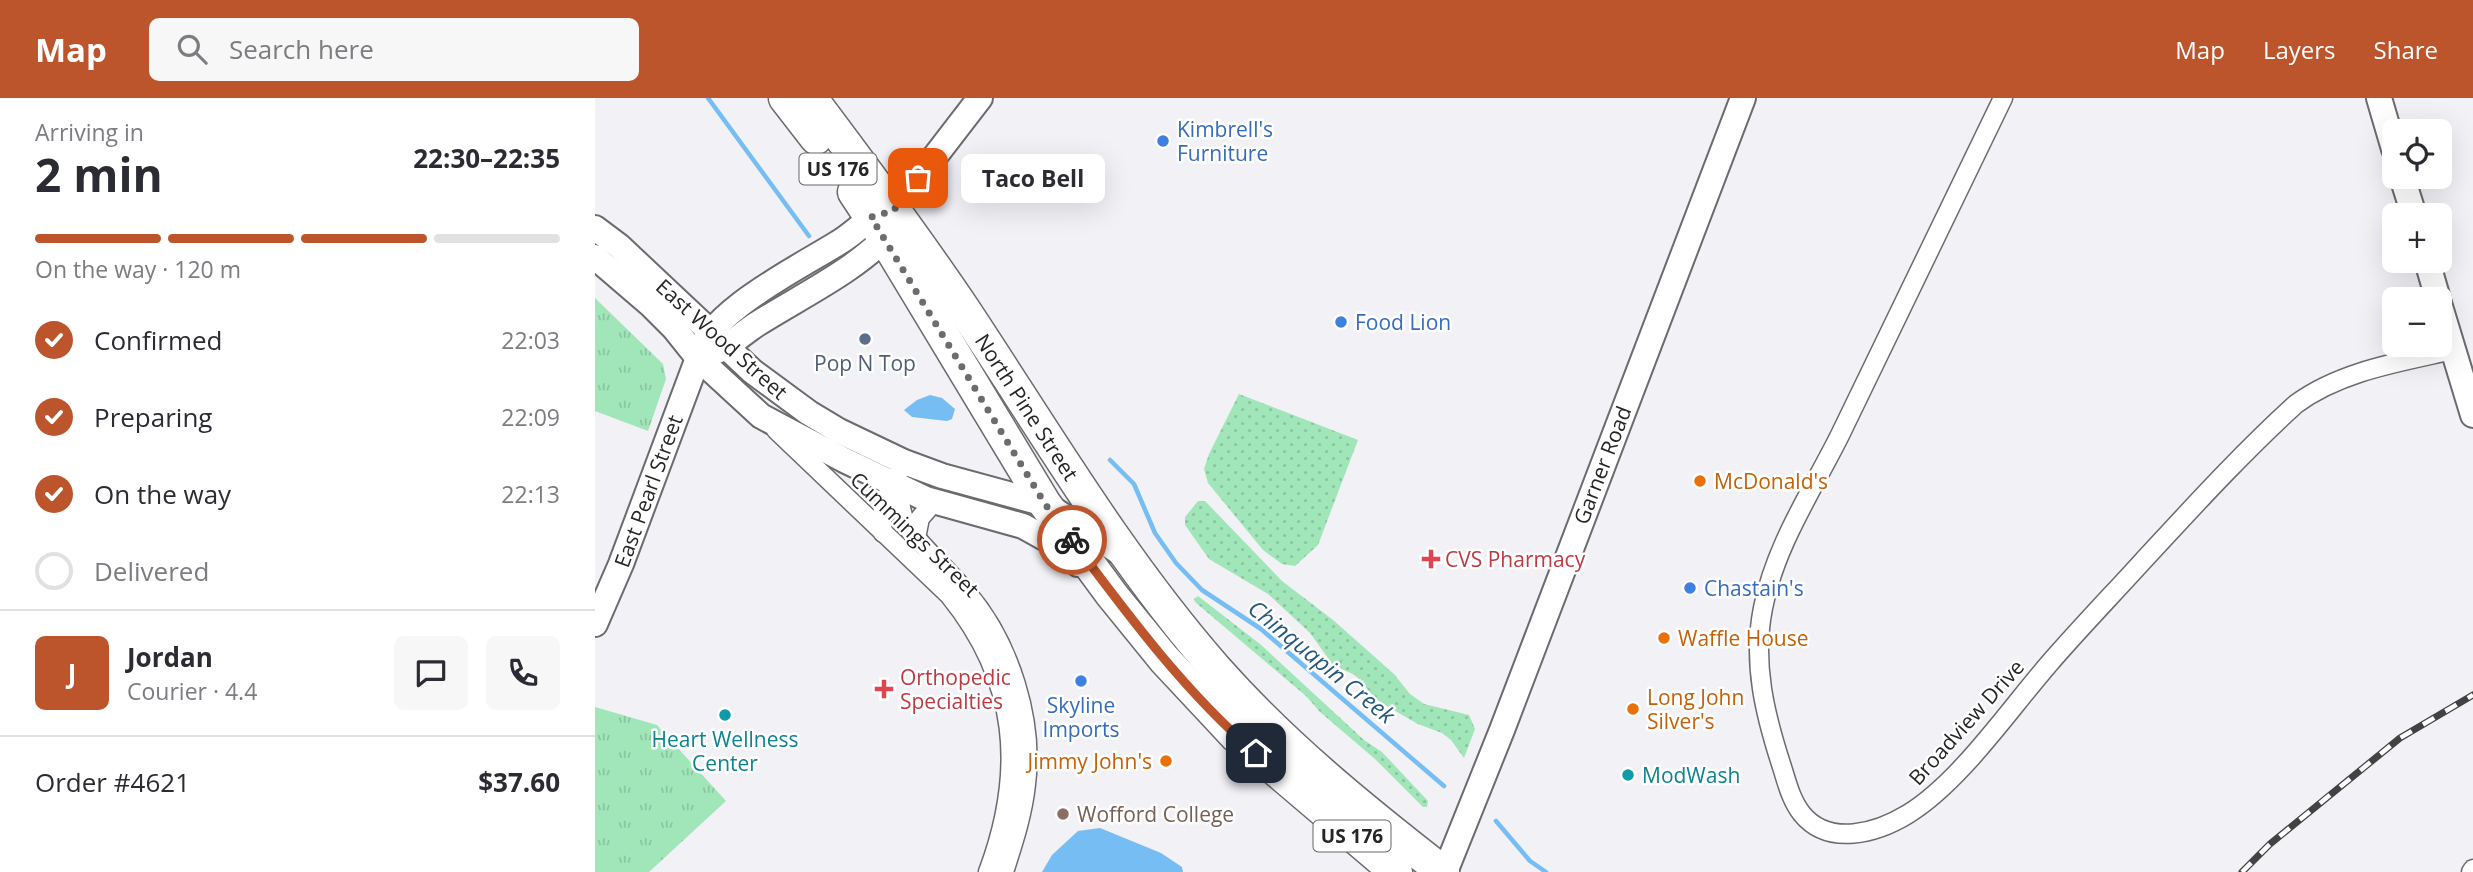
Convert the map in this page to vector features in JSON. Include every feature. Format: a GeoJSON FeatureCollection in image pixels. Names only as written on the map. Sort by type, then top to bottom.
{"type":"FeatureCollection","features":[{"type":"Feature","properties":{"kind":"highway","name":"North Pine Street"},"geometry":{"type":"LineString","coordinates":[[785,98],[883,222],[962,307],[1124,555],[1216,668],[1271,727],[1366,812],[1444,872]]}},
{"type":"Feature","properties":{"kind":"highway","name":"North Pine Street"},"geometry":{"type":"LineString","coordinates":[[811,98],[1045,504],[1112,595],[1164,659],[1236,736],[1397,872]]}},
{"type":"Feature","properties":{"kind":"street"},"geometry":{"type":"LineString","coordinates":[[698,358],[718,340],[746,330],[857,264],[883,222],[979,98]]}},
{"type":"Feature","properties":{"kind":"street","name":"Garner Road"},"geometry":{"type":"LineString","coordinates":[[1444,872],[1506,719],[1743,98]]}},
{"type":"Feature","properties":{"kind":"street","name":"Broadview Drive"},"geometry":{"type":"LineString","coordinates":[[2003,98],[1780,552],[1767,590],[1759,640],[1763,700],[1791,795],[1811,824],[1821,830],[1852,834],[1873,830],[1908,814],[1938,791],[2050,662],[2199,501],[2296,404],[2317,390],[2340,380],[2453,349]]}},
{"type":"Feature","properties":{"kind":"street"},"geometry":{"type":"LineString","coordinates":[[2379,98],[2385,119]]}},
{"type":"Feature","properties":{"kind":"street","name":"East Wood Street"},"geometry":{"type":"LineString","coordinates":[[595,228],[619,246],[771,386],[839,431],[934,502],[1004,519],[1041,535],[1059,546],[1112,595]]}},
{"type":"Feature","properties":{"kind":"street","name":"East Wood Street"},"geometry":{"type":"LineString","coordinates":[[595,257],[652,306],[698,358],[761,416],[844,460],[899,477],[941,476],[1045,504],[1124,555]]}},
{"type":"Feature","properties":{"kind":"street"},"geometry":{"type":"LineString","coordinates":[[2452,346],[2473,415]]}},
{"type":"Feature","properties":{"kind":"street","name":"East Pearl Street"},"geometry":{"type":"LineString","coordinates":[[595,624],[621,564],[698,358]]}},
{"type":"Feature","properties":{"kind":"street","name":"Cummings Street"},"geometry":{"type":"LineString","coordinates":[[761,416],[936,580],[967,617],[982,641],[1003,691],[1009,719],[1011,758],[1005,810],[988,872]]}},
{"type":"Feature","properties":{"kind":"street"},"geometry":{"type":"LineString","coordinates":[[815,469],[844,460]]}},
{"type":"Feature","properties":{"kind":"street"},"geometry":{"type":"LineString","coordinates":[[883,533],[882,507],[899,477]]}},
{"type":"Feature","properties":{"kind":"street","name":"Cummings Street"},"geometry":{"type":"LineString","coordinates":[[899,477],[901,514],[907,527],[969,595],[985,618],[1010,669],[1020,701],[1026,734],[1026,784],[1004,872]]}},
{"type":"Feature","properties":{"kind":"street"},"geometry":{"type":"LineString","coordinates":[[916,538],[920,518],[934,502]]}},
{"type":"Feature","properties":{"kind":"green space"},"geometry":{"type":"Polygon","coordinates":[[[595,298],[663,364],[666,379],[648,431],[595,411],[595,298]]]}},
{"type":"Feature","properties":{"kind":"green space"},"geometry":{"type":"Polygon","coordinates":[[[1239,394],[1358,440],[1318,545],[1295,566],[1282,564],[1263,550],[1208,483],[1204,469],[1209,454],[1239,394]]]}},
{"type":"Feature","properties":{"kind":"green space"},"geometry":{"type":"Polygon","coordinates":[[[1198,501],[1205,501],[1282,581],[1333,620],[1394,674],[1410,694],[1424,704],[1469,715],[1475,729],[1464,758],[1451,740],[1442,733],[1418,724],[1385,705],[1376,699],[1355,675],[1333,665],[1310,633],[1268,594],[1209,559],[1185,525],[1185,517],[1198,501]]]}},
{"type":"Feature","properties":{"kind":"green space"},"geometry":{"type":"Polygon","coordinates":[[[1198,596],[1260,644],[1364,740],[1382,752],[1428,801],[1427,807],[1423,807],[1306,696],[1195,602],[1194,599],[1198,596]]]}},
{"type":"Feature","properties":{"kind":"green space"},"geometry":{"type":"Polygon","coordinates":[[[595,707],[657,725],[726,801],[649,872],[595,872],[595,707]]]}},
{"type":"Feature","properties":{"kind":"water"},"geometry":{"type":"Polygon","coordinates":[[[930,395],[942,398],[955,409],[952,419],[947,421],[912,417],[904,410],[917,400],[930,395]]]}},
{"type":"Feature","properties":{"kind":"water"},"geometry":{"type":"Polygon","coordinates":[[[1100,828],[1161,853],[1182,867],[1183,872],[1042,872],[1052,855],[1078,831],[1100,828]]]}},
{"type":"Feature","properties":{"kind":"waterway","name":"Chinquapin Creek"},"geometry":{"type":"LineString","coordinates":[[708,98],[809,236]]}},
{"type":"Feature","properties":{"kind":"waterway","name":"Chinquapin Creek"},"geometry":{"type":"LineString","coordinates":[[1110,460],[1134,484],[1155,533],[1176,563],[1202,590],[1261,629],[1444,786]]}},
{"type":"Feature","properties":{"kind":"waterway","name":"Chinquapin Creek"},"geometry":{"type":"LineString","coordinates":[[1496,821],[1530,861],[1546,872]]}},
{"type":"Feature","properties":{"kind":"railway"},"geometry":{"type":"LineString","coordinates":[[2242,872],[2270,844],[2400,738],[2473,695]]}},
{"type":"Feature","properties":{"kind":"way so far"},"geometry":{"type":"LineString","coordinates":[[918,178],[893,211],[871,217],[1045,504],[1072,540]]}},
{"type":"Feature","properties":{"kind":"place","name":"Kimbrell's Furniture"},"geometry":{"type":"Point","coordinates":[1163,141]}},
{"type":"Feature","properties":{"kind":"place","name":"Taco Bell"},"geometry":{"type":"Point","coordinates":[918,178]}},
{"type":"Feature","properties":{"kind":"place","name":"Food Lion"},"geometry":{"type":"Point","coordinates":[1341,322]}},
{"type":"Feature","properties":{"kind":"place","name":"Pop N Top"},"geometry":{"type":"Point","coordinates":[865,339]}},
{"type":"Feature","properties":{"kind":"place","name":"McDonald's"},"geometry":{"type":"Point","coordinates":[1700,481]}},
{"type":"Feature","properties":{"kind":"place","name":"CVS Pharmacy"},"geometry":{"type":"Point","coordinates":[1431,559]}},
{"type":"Feature","properties":{"kind":"place","name":"Chastain's"},"geometry":{"type":"Point","coordinates":[1690,588]}},
{"type":"Feature","properties":{"kind":"place","name":"Waffle House"},"geometry":{"type":"Point","coordinates":[1664,638]}},
{"type":"Feature","properties":{"kind":"place","name":"Skyline Imports"},"geometry":{"type":"Point","coordinates":[1081,681]}},
{"type":"Feature","properties":{"kind":"place","name":"Orthopedic Specialties"},"geometry":{"type":"Point","coordinates":[884,689]}},
{"type":"Feature","properties":{"kind":"place","name":"Long John Silver's"},"geometry":{"type":"Point","coordinates":[1633,709]}},
{"type":"Feature","properties":{"kind":"place","name":"Heart Wellness Center"},"geometry":{"type":"Point","coordinates":[725,715]}},
{"type":"Feature","properties":{"kind":"place","name":"Jimmy John's"},"geometry":{"type":"Point","coordinates":[1166,761]}},
{"type":"Feature","properties":{"kind":"place","name":"ModWash"},"geometry":{"type":"Point","coordinates":[1628,775]}},
{"type":"Feature","properties":{"kind":"place","name":"Wofford College"},"geometry":{"type":"Point","coordinates":[1063,814]}},
{"type":"Feature","properties":{"kind":"route"},"geometry":{"type":"LineString","coordinates":[[1072,540],[1164,659],[1236,736],[1256,753]]}}]}
